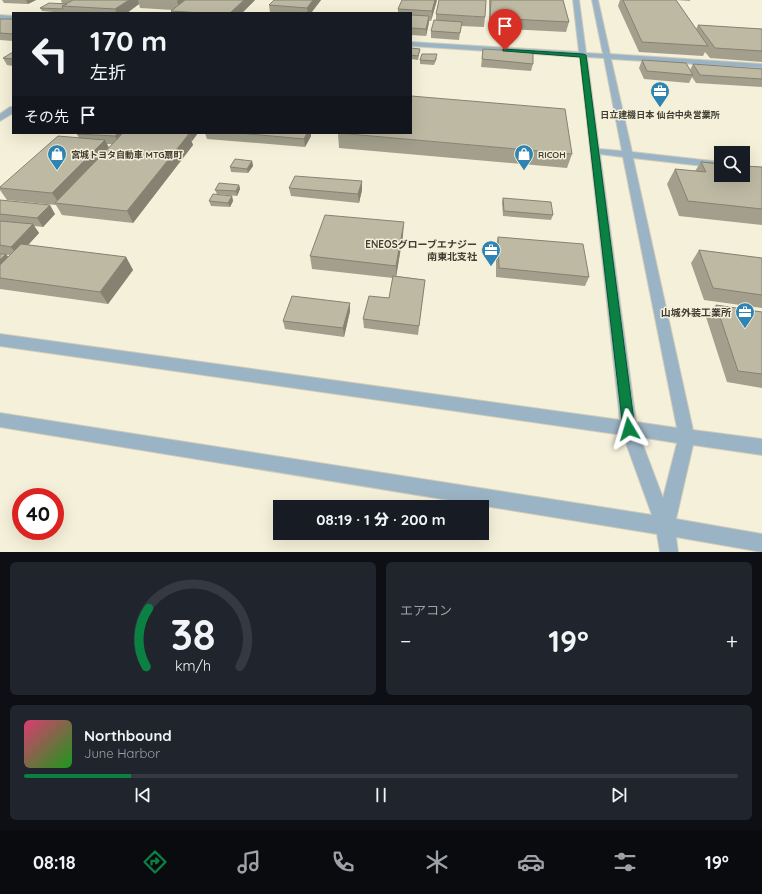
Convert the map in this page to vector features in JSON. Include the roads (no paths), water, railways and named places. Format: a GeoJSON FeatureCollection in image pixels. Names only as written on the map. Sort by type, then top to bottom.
{"type":"FeatureCollection","features":[{"type":"Feature","properties":{"kind":"street"},"geometry":{"type":"LineString","coordinates":[[576,0],[629,429],[665,526],[670,552]]}},
{"type":"Feature","properties":{"kind":"street"},"geometry":{"type":"LineString","coordinates":[[595,0],[687,436],[665,526]]}},
{"type":"Feature","properties":{"kind":"street"},"geometry":{"type":"LineString","coordinates":[[0,17],[12,18]]}},
{"type":"Feature","properties":{"kind":"street"},"geometry":{"type":"LineString","coordinates":[[412,44],[762,66]]}},
{"type":"Feature","properties":{"kind":"street"},"geometry":{"type":"LineString","coordinates":[[0,118],[12,110]]}},
{"type":"Feature","properties":{"kind":"street"},"geometry":{"type":"LineString","coordinates":[[595,151],[714,164]]}},
{"type":"Feature","properties":{"kind":"street"},"geometry":{"type":"LineString","coordinates":[[0,340],[687,436],[762,448]]}},
{"type":"Feature","properties":{"kind":"street"},"geometry":{"type":"LineString","coordinates":[[0,420],[665,526],[762,543]]}},
{"type":"Feature","properties":{"kind":"place","name":"日立建機日本 仙台中央営業所"},"geometry":{"type":"Point","coordinates":[660,108]}},
{"type":"Feature","properties":{"kind":"place","name":"宮城トヨタ自動車 MTG扇町"},"geometry":{"type":"Point","coordinates":[57,171]}},
{"type":"Feature","properties":{"kind":"place","name":"RICOH"},"geometry":{"type":"Point","coordinates":[524,171]}},
{"type":"Feature","properties":{"kind":"place","name":"ENEOSグローブエナジー 南東北支社"},"geometry":{"type":"Point","coordinates":[491,267]}},
{"type":"Feature","properties":{"kind":"place","name":"山城外装工業所"},"geometry":{"type":"Point","coordinates":[745,329]}}]}
